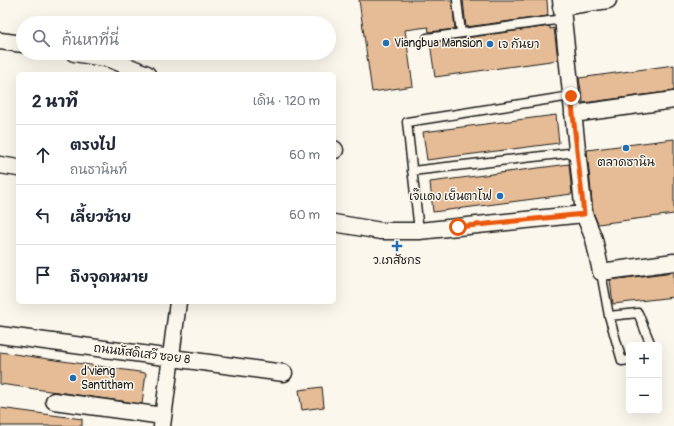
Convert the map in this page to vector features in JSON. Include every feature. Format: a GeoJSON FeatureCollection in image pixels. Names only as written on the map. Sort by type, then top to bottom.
{"type":"FeatureCollection","features":[{"type":"Feature","properties":{"kind":"street"},"geometry":{"type":"LineString","coordinates":[[608,0],[562,8],[584,214],[594,239],[601,272],[674,262]]}},
{"type":"Feature","properties":{"kind":"street"},"geometry":{"type":"LineString","coordinates":[[0,41],[16,43]]}},
{"type":"Feature","properties":{"kind":"street"},"geometry":{"type":"LineString","coordinates":[[112,60],[142,72]]}},
{"type":"Feature","properties":{"kind":"street"},"geometry":{"type":"LineString","coordinates":[[573,114],[674,100]]}},
{"type":"Feature","properties":{"kind":"street"},"geometry":{"type":"LineString","coordinates":[[0,165],[16,168]]}},
{"type":"Feature","properties":{"kind":"street"},"geometry":{"type":"LineString","coordinates":[[336,223],[381,231],[419,231],[584,214]]}},
{"type":"Feature","properties":{"kind":"street"},"geometry":{"type":"LineString","coordinates":[[54,401],[163,421],[178,304]]}},
{"type":"Feature","properties":{"kind":"street","name":"ถนนหัสดิเสวี ซอย 8"},"geometry":{"type":"LineString","coordinates":[[0,335],[284,372]]}},
{"type":"Feature","properties":{"kind":"lane"},"geometry":{"type":"LineString","coordinates":[[457,0],[461,33]]}},
{"type":"Feature","properties":{"kind":"lane"},"geometry":{"type":"LineString","coordinates":[[427,38],[461,33],[562,8]]}},
{"type":"Feature","properties":{"kind":"lane"},"geometry":{"type":"LineString","coordinates":[[419,231],[407,122],[571,96]]}},
{"type":"Feature","properties":{"kind":"lane"},"geometry":{"type":"LineString","coordinates":[[412,170],[577,152]]}},
{"type":"Feature","properties":{"kind":"lane"},"geometry":{"type":"LineString","coordinates":[[601,272],[609,316],[622,361],[626,360]]}},
{"type":"Feature","properties":{"kind":"lane"},"geometry":{"type":"LineString","coordinates":[[609,316],[638,313],[650,342]]}},
{"type":"Feature","properties":{"kind":"building","name":"Viangbua Mansion"},"geometry":{"type":"Polygon","coordinates":[[[359,0],[452,0],[455,29],[429,32],[428,27],[405,30],[413,86],[372,92],[359,0]]]}},
{"type":"Feature","properties":{"kind":"building"},"geometry":{"type":"Polygon","coordinates":[[[463,0],[547,0],[548,16],[466,27],[463,0]]]}},
{"type":"Feature","properties":{"kind":"building"},"geometry":{"type":"Polygon","coordinates":[[[550,26],[550,29],[554,28],[558,60],[435,77],[430,43],[550,26]]]}},
{"type":"Feature","properties":{"kind":"building"},"geometry":{"type":"Polygon","coordinates":[[[674,65],[674,91],[583,103],[579,78],[674,65]]]}},
{"type":"Feature","properties":{"kind":"building"},"geometry":{"type":"Polygon","coordinates":[[[556,115],[559,143],[427,160],[423,132],[556,115]]]}},
{"type":"Feature","properties":{"kind":"building"},"geometry":{"type":"Polygon","coordinates":[[[674,139],[674,214],[598,224],[593,212],[587,150],[674,139]]]}},
{"type":"Feature","properties":{"kind":"building"},"geometry":{"type":"Polygon","coordinates":[[[569,164],[572,194],[433,212],[430,182],[569,164]]]}},
{"type":"Feature","properties":{"kind":"building"},"geometry":{"type":"Polygon","coordinates":[[[674,272],[674,297],[613,304],[610,280],[674,272]]]}},
{"type":"Feature","properties":{"kind":"building","name":"d'vieng Santitham"},"geometry":{"type":"Polygon","coordinates":[[[0,352],[146,373],[142,404],[0,384],[0,352]]]}},
{"type":"Feature","properties":{"kind":"building"},"geometry":{"type":"Polygon","coordinates":[[[322,387],[324,407],[302,410],[299,390],[322,387]]]}},
{"type":"Feature","properties":{"kind":"building","name":"d'vieng Santitham"},"geometry":{"type":"Polygon","coordinates":[[[0,408],[82,419],[82,426],[0,426],[0,408]]]}},
{"type":"Feature","properties":{"kind":"place","name":"Viangbua Mansion"},"geometry":{"type":"Point","coordinates":[386,43]}},
{"type":"Feature","properties":{"kind":"place","name":"เจ กันยา"},"geometry":{"type":"Point","coordinates":[490,44]}},
{"type":"Feature","properties":{"kind":"place","name":"ตลาดธานิน"},"geometry":{"type":"Point","coordinates":[626,148]}},
{"type":"Feature","properties":{"kind":"place","name":"เจ๊แดง เย็นตาโฟ"},"geometry":{"type":"Point","coordinates":[500,196]}},
{"type":"Feature","properties":{"kind":"place","name":"ว.เภสัชกร"},"geometry":{"type":"Point","coordinates":[397,246]}},
{"type":"Feature","properties":{"kind":"place","name":"d'vieng Santitham"},"geometry":{"type":"Point","coordinates":[73,378]}},
{"type":"Feature","properties":{"kind":"route"},"geometry":{"type":"LineString","coordinates":[[458,227],[584,214],[571,96]]}}]}
